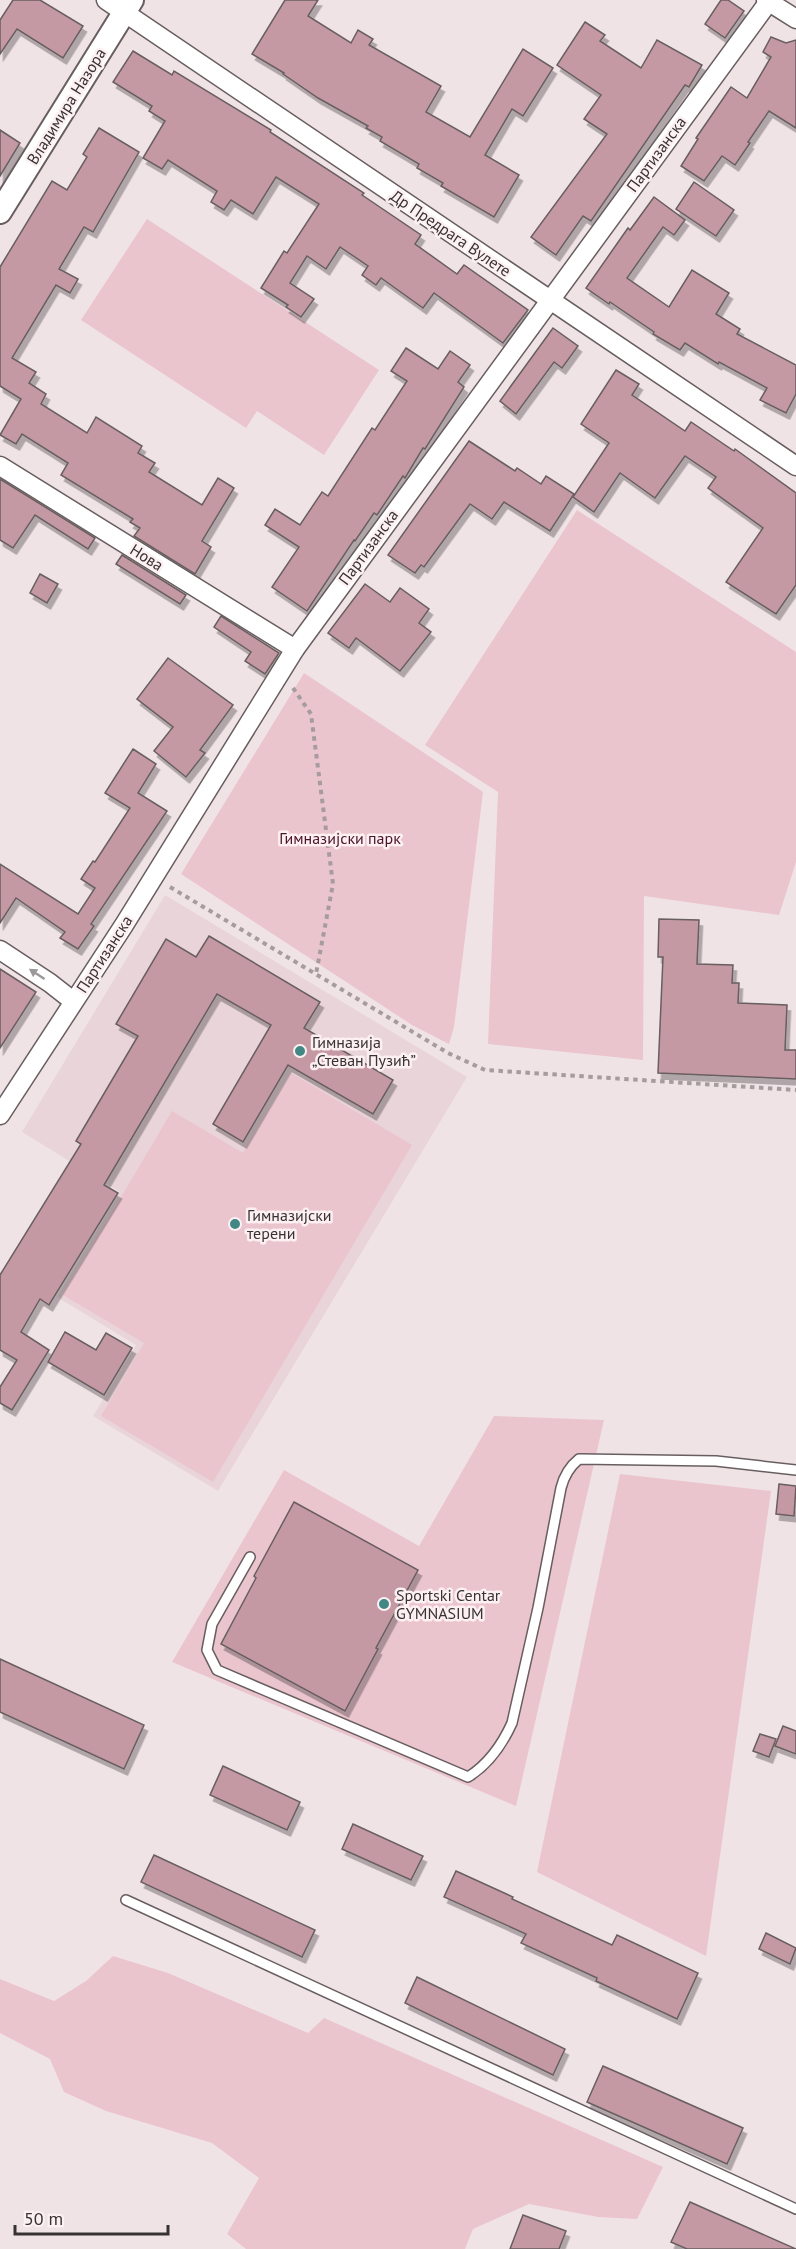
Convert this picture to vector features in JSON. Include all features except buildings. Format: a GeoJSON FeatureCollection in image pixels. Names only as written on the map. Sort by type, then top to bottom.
{"type":"FeatureCollection","features":[{"type":"Feature","properties":{"kind":"street"},"geometry":{"type":"LineString","coordinates":[[768,1],[796,19]]}},
{"type":"Feature","properties":{"kind":"street","name":"Партизанска"},"geometry":{"type":"LineString","coordinates":[[0,1115],[102,959],[295,649],[768,1]]}},
{"type":"Feature","properties":{"kind":"street","name":"Др Предрага Вулете"},"geometry":{"type":"LineString","coordinates":[[121,4],[549,300],[796,466]]}},
{"type":"Feature","properties":{"kind":"street","name":"Владимира Назора"},"geometry":{"type":"LineString","coordinates":[[0,212],[121,4]]}},
{"type":"Feature","properties":{"kind":"street","name":"Нова"},"geometry":{"type":"LineString","coordinates":[[0,466],[295,649]]}},
{"type":"Feature","properties":{"kind":"street"},"geometry":{"type":"LineString","coordinates":[[0,950],[73,1001]]}},
{"type":"Feature","properties":{"kind":"lane"},"geometry":{"type":"LineString","coordinates":[[250,1557],[212,1624],[207,1650],[217,1670],[468,1777],[489,1761],[512,1723],[538,1608],[561,1488],[564,1477],[574,1463],[579,1459],[716,1461],[796,1470]]}},
{"type":"Feature","properties":{"kind":"lane"},"geometry":{"type":"LineString","coordinates":[[126,1900],[796,2209]]}},
{"type":"Feature","properties":{"kind":"path"},"geometry":{"type":"LineString","coordinates":[[281,670],[312,714],[333,884],[316,974]]}},
{"type":"Feature","properties":{"kind":"path"},"geometry":{"type":"LineString","coordinates":[[153,877],[448,1053],[485,1070],[796,1090]]}},
{"type":"Feature","properties":{"kind":"shaded area"},"geometry":{"type":"Polygon","coordinates":[[[165,895],[467,1077],[218,1491],[93,1416],[136,1345],[57,1297],[120,1192],[22,1132],[165,895]]]}},
{"type":"Feature","properties":{"kind":"green space"},"geometry":{"type":"Polygon","coordinates":[[[147,219],[379,370],[324,455],[257,411],[246,428],[81,320],[147,219]]]}},
{"type":"Feature","properties":{"kind":"green space"},"geometry":{"type":"Polygon","coordinates":[[[577,510],[796,652],[796,862],[779,915],[644,896],[643,1060],[488,1044],[498,792],[425,745],[577,510]]]}},
{"type":"Feature","properties":{"kind":"green space","name":"Гимназијски парк"},"geometry":{"type":"Polygon","coordinates":[[[304,673],[483,792],[454,1027],[449,1044],[412,1025],[181,874],[304,673]]]}},
{"type":"Feature","properties":{"kind":"green space","name":"Гимназијски терени"},"geometry":{"type":"Polygon","coordinates":[[[291,1073],[412,1145],[213,1482],[101,1416],[144,1343],[63,1295],[172,1111],[243,1153],[291,1073]]]}},
{"type":"Feature","properties":{"kind":"green space","name":"Sportski Centar GYMNASIUM"},"geometry":{"type":"Polygon","coordinates":[[[494,1416],[604,1420],[516,1806],[172,1662],[284,1470],[419,1546],[494,1416]]]}},
{"type":"Feature","properties":{"kind":"green space"},"geometry":{"type":"Polygon","coordinates":[[[620,1474],[771,1491],[706,1956],[537,1872],[620,1474]]]}},
{"type":"Feature","properties":{"kind":"green space"},"geometry":{"type":"Polygon","coordinates":[[[113,1956],[168,1973],[308,2033],[324,2018],[663,2167],[637,2219],[598,2217],[529,2204],[473,2229],[465,2249],[246,2249],[227,2234],[259,2178],[212,2143],[106,2111],[64,2092],[50,2059],[0,2033],[0,1979],[54,2001],[86,1981],[113,1956]]]}},
{"type":"Feature","properties":{"kind":"place","name":"Гимназија „Стеван Пузић”"},"geometry":{"type":"Point","coordinates":[300,1051]}},
{"type":"Feature","properties":{"kind":"place","name":"Гимназијски терени"},"geometry":{"type":"Point","coordinates":[235,1224]}},
{"type":"Feature","properties":{"kind":"place","name":"Sportski Centar GYMNASIUM"},"geometry":{"type":"Point","coordinates":[384,1604]}}]}
